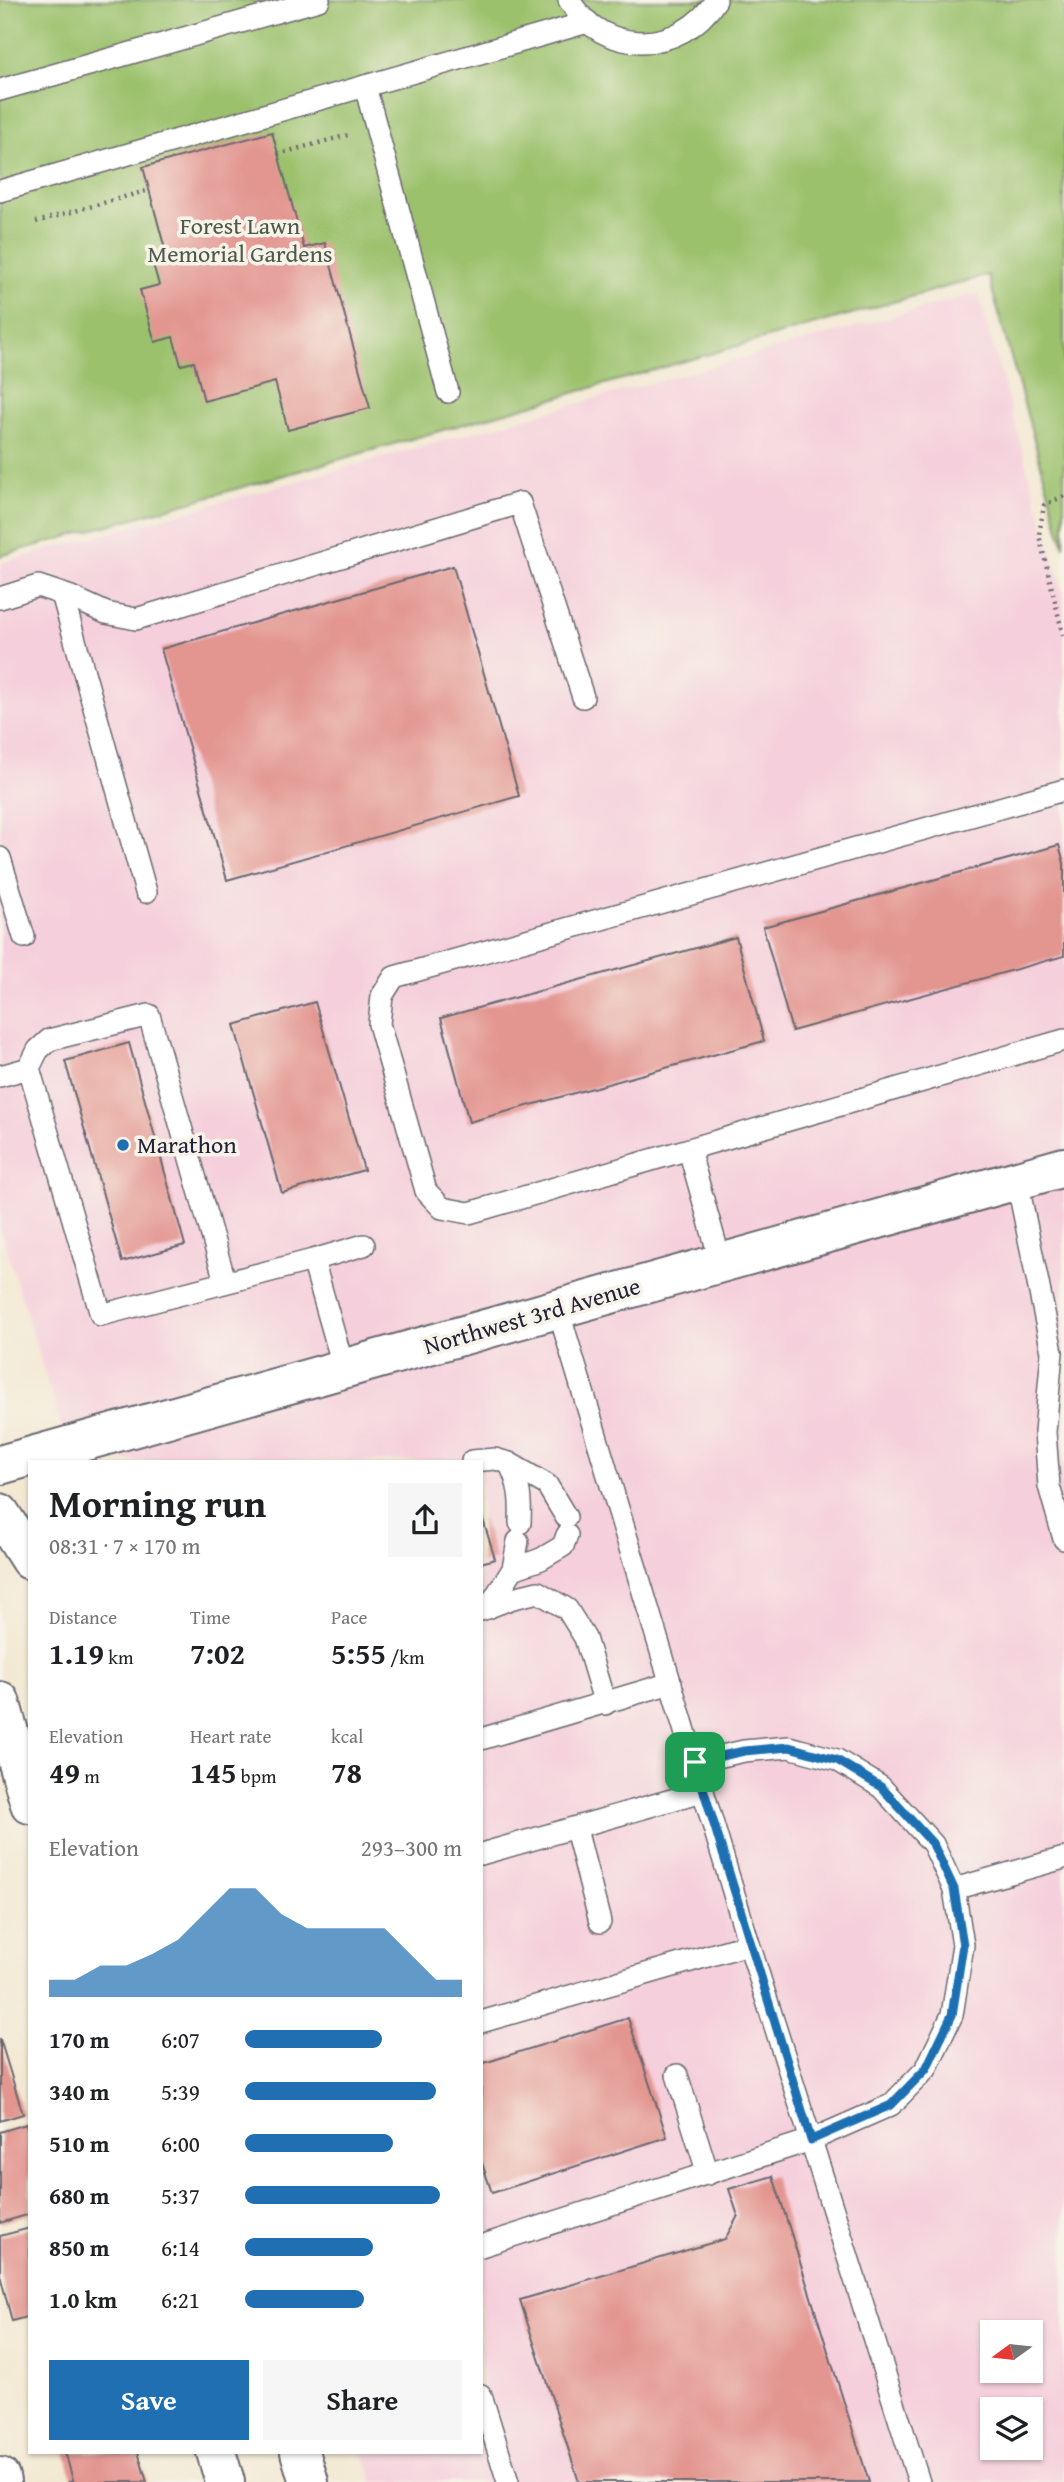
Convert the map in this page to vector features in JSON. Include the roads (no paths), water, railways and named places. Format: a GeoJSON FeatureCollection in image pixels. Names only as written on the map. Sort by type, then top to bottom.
{"type":"FeatureCollection","features":[{"type":"Feature","properties":{"kind":"street","name":"Northwest 3rd Avenue"},"geometry":{"type":"LineString","coordinates":[[0,1465],[1064,1167]]}},
{"type":"Feature","properties":{"kind":"street"},"geometry":{"type":"LineString","coordinates":[[0,1513],[28,1557]]}},
{"type":"Feature","properties":{"kind":"street"},"geometry":{"type":"LineString","coordinates":[[0,1701],[28,1797]]}},
{"type":"Feature","properties":{"kind":"street"},"geometry":{"type":"LineString","coordinates":[[217,2454],[225,2482]]}},
{"type":"Feature","properties":{"kind":"street"},"geometry":{"type":"LineString","coordinates":[[301,2454],[309,2482]]}},
{"type":"Feature","properties":{"kind":"lane"},"geometry":{"type":"LineString","coordinates":[[0,90],[319,0]]}},
{"type":"Feature","properties":{"kind":"lane"},"geometry":{"type":"LineString","coordinates":[[569,0],[577,12],[599,31],[626,41],[656,42],[684,33],[707,14],[716,0]]}},
{"type":"Feature","properties":{"kind":"lane"},"geometry":{"type":"LineString","coordinates":[[0,191],[588,22]]}},
{"type":"Feature","properties":{"kind":"lane"},"geometry":{"type":"LineString","coordinates":[[365,86],[448,392]]}},
{"type":"Feature","properties":{"kind":"lane"},"geometry":{"type":"LineString","coordinates":[[0,598],[38,586],[106,613],[136,619],[520,503],[583,697]]}},
{"type":"Feature","properties":{"kind":"lane"},"geometry":{"type":"LineString","coordinates":[[62,594],[146,892]]}},
{"type":"Feature","properties":{"kind":"lane"},"geometry":{"type":"LineString","coordinates":[[1064,790],[394,978],[382,996],[379,1024],[426,1191],[442,1208],[469,1213],[1064,1040]]}},
{"type":"Feature","properties":{"kind":"lane"},"geometry":{"type":"LineString","coordinates":[[0,858],[24,937]]}},
{"type":"Feature","properties":{"kind":"lane"},"geometry":{"type":"LineString","coordinates":[[225,1281],[149,1015],[49,1040],[38,1050],[29,1068],[101,1315],[364,1245]]}},
{"type":"Feature","properties":{"kind":"lane"},"geometry":{"type":"LineString","coordinates":[[0,1076],[29,1068]]}},
{"type":"Feature","properties":{"kind":"lane"},"geometry":{"type":"LineString","coordinates":[[690,1150],[721,1263]]}},
{"type":"Feature","properties":{"kind":"lane"},"geometry":{"type":"LineString","coordinates":[[1017,1180],[1058,1351],[1045,1432],[1048,1486],[1064,1539]]}},
{"type":"Feature","properties":{"kind":"lane"},"geometry":{"type":"LineString","coordinates":[[313,1260],[344,1369]]}},
{"type":"Feature","properties":{"kind":"lane"},"geometry":{"type":"LineString","coordinates":[[558,1309],[749,1944],[919,2482]]}},
{"type":"Feature","properties":{"kind":"lane"},"geometry":{"type":"LineString","coordinates":[[483,1460],[495,1459],[509,1463],[547,1485],[566,1526],[563,1546],[541,1559],[513,1569]]}},
{"type":"Feature","properties":{"kind":"lane"},"geometry":{"type":"LineString","coordinates":[[485,1609],[513,1569],[522,1498],[518,1479],[509,1463]]}},
{"type":"Feature","properties":{"kind":"lane"},"geometry":{"type":"LineString","coordinates":[[485,1609],[538,1592],[567,1609],[585,1637],[605,1703]]}},
{"type":"Feature","properties":{"kind":"lane"},"geometry":{"type":"LineString","coordinates":[[483,1739],[671,1683]]}},
{"type":"Feature","properties":{"kind":"lane"},"geometry":{"type":"LineString","coordinates":[[483,2245],[811,2140],[891,2105],[926,2069],[952,2015],[963,1945],[954,1889],[933,1844],[881,1787],[837,1760],[789,1747],[744,1751],[695,1762]]}},
{"type":"Feature","properties":{"kind":"lane"},"geometry":{"type":"LineString","coordinates":[[483,1853],[703,1791]]}},
{"type":"Feature","properties":{"kind":"lane"},"geometry":{"type":"LineString","coordinates":[[576,1829],[600,1922]]}},
{"type":"Feature","properties":{"kind":"lane"},"geometry":{"type":"LineString","coordinates":[[954,1889],[1064,1858]]}},
{"type":"Feature","properties":{"kind":"lane"},"geometry":{"type":"LineString","coordinates":[[483,2021],[749,1944]]}},
{"type":"Feature","properties":{"kind":"lane"},"geometry":{"type":"LineString","coordinates":[[677,2075],[708,2174]]}},
{"type":"Feature","properties":{"kind":"lane"},"geometry":{"type":"LineString","coordinates":[[483,2401],[508,2482]]}},
{"type":"Feature","properties":{"kind":"place","name":"Marathon"},"geometry":{"type":"Point","coordinates":[123,1145]}},
{"type":"Feature","properties":{"kind":"park label","name":"Forest Lawn Memorial Gardens"},"geometry":{"type":"Point","coordinates":[240,240]}}]}
